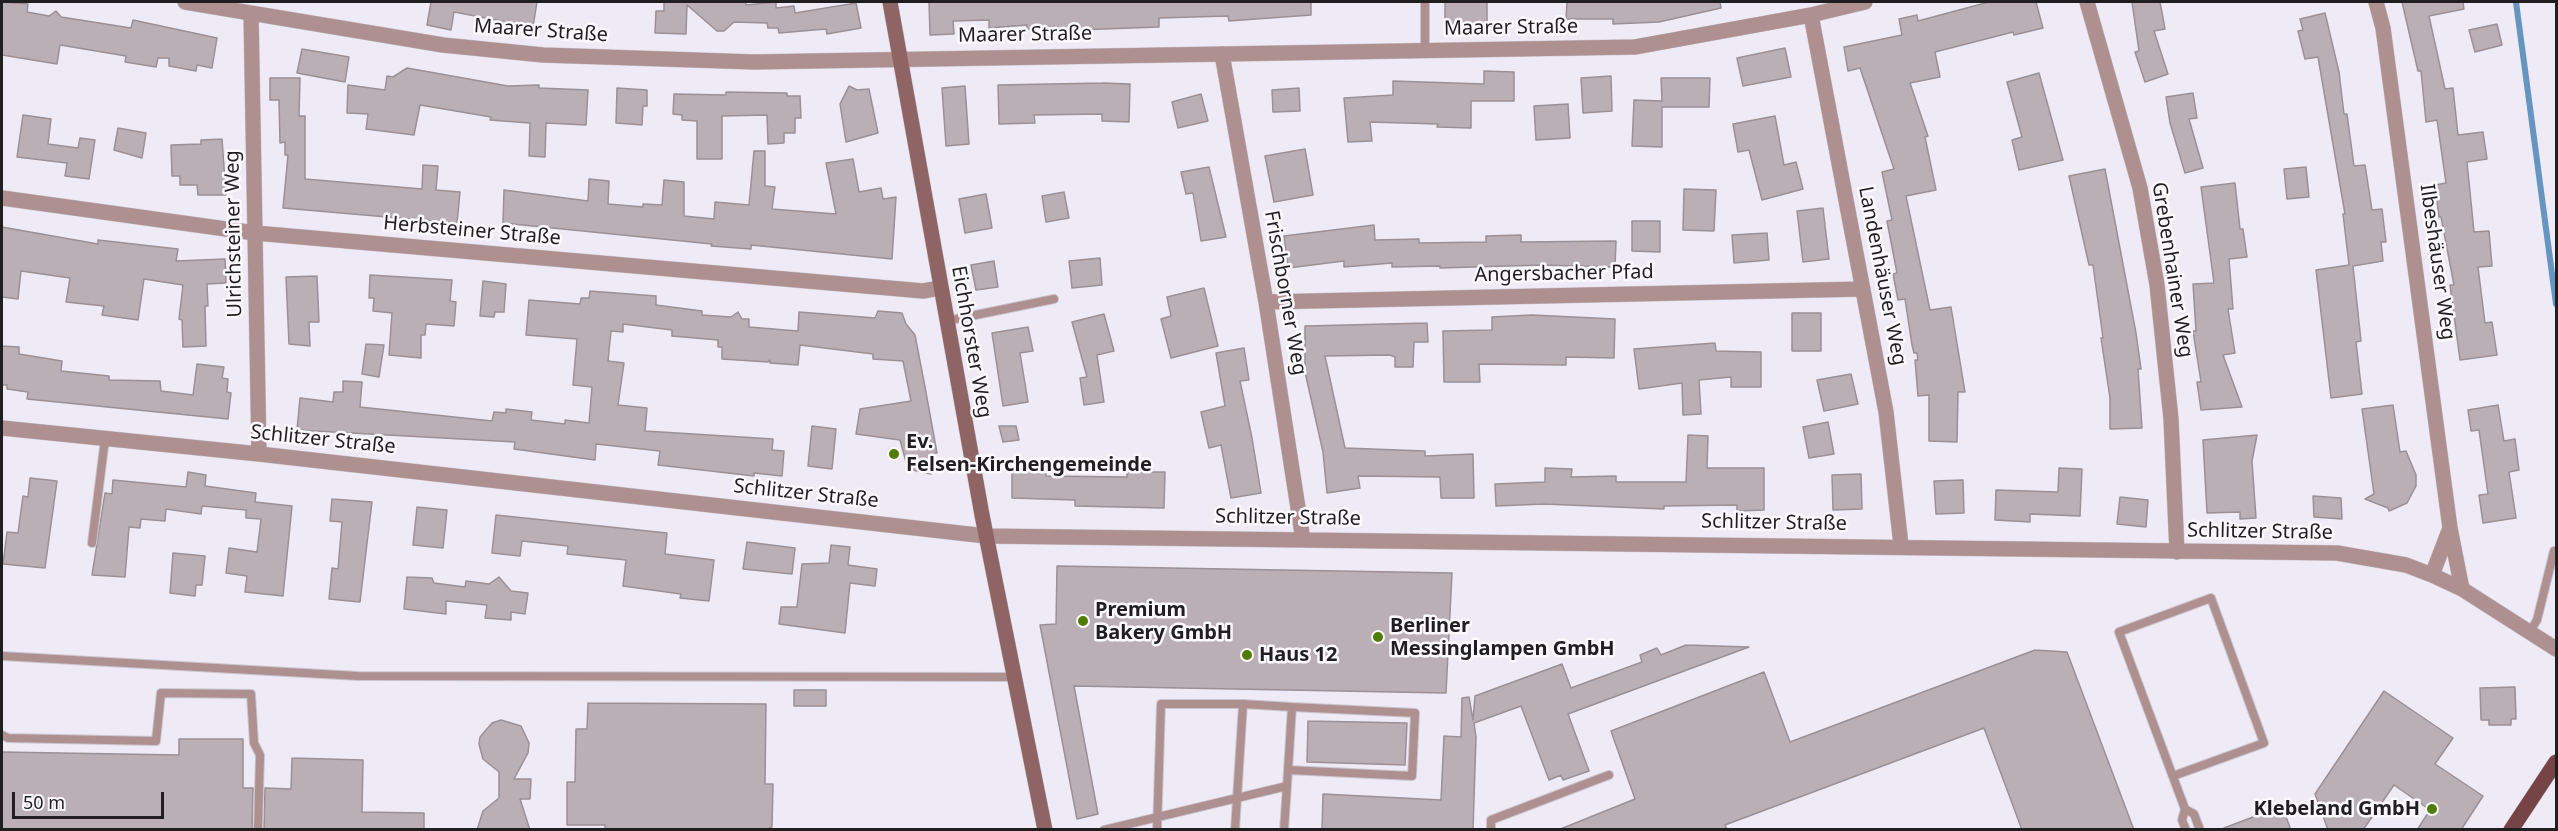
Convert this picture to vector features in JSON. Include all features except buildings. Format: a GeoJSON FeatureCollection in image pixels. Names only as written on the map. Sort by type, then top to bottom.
{"type":"FeatureCollection","features":[{"type":"Feature","properties":{"kind":"main road","name":"Eichhorster Weg"},"geometry":{"type":"LineString","coordinates":[[890,2],[986,536],[1045,830]]}},
{"type":"Feature","properties":{"kind":"main road"},"geometry":{"type":"LineString","coordinates":[[2511,830],[2556,762]]}},
{"type":"Feature","properties":{"kind":"street","name":"Maarer Straße"},"geometry":{"type":"LineString","coordinates":[[185,2],[443,45],[543,55],[754,62],[1635,46],[1811,15],[1865,2]]}},
{"type":"Feature","properties":{"kind":"street","name":"Grebenhainer Weg"},"geometry":{"type":"LineString","coordinates":[[2087,2],[2140,188],[2157,285],[2171,418],[2176,552]]}},
{"type":"Feature","properties":{"kind":"street","name":"Ilbeshäuser Weg"},"geometry":{"type":"LineString","coordinates":[[2376,2],[2383,28],[2450,528],[2462,589]]}},
{"type":"Feature","properties":{"kind":"street","name":"Ulrichsteiner Weg"},"geometry":{"type":"LineString","coordinates":[[251,13],[259,454]]}},
{"type":"Feature","properties":{"kind":"street","name":"Landenhäuser Weg"},"geometry":{"type":"LineString","coordinates":[[1811,15],[1886,412],[1901,545]]}},
{"type":"Feature","properties":{"kind":"street","name":"Frischborner Weg"},"geometry":{"type":"LineString","coordinates":[[1222,54],[1266,302],[1303,540]]}},
{"type":"Feature","properties":{"kind":"street","name":"Herbsteiner Straße"},"geometry":{"type":"LineString","coordinates":[[2,198],[255,233],[923,291],[940,288]]}},
{"type":"Feature","properties":{"kind":"street","name":"Angersbacher Pfad"},"geometry":{"type":"LineString","coordinates":[[1266,302],[1863,289]]}},
{"type":"Feature","properties":{"kind":"street","name":"Schlitzer Straße"},"geometry":{"type":"LineString","coordinates":[[2,428],[259,454],[986,536],[1901,545],[2176,552],[2337,553],[2406,565],[2432,575],[2462,589],[2556,650]]}},
{"type":"Feature","properties":{"kind":"street","name":"Ilbeshäuser Weg"},"geometry":{"type":"LineString","coordinates":[[2432,575],[2450,528]]}},
{"type":"Feature","properties":{"kind":"lane"},"geometry":{"type":"LineString","coordinates":[[1425,2],[1425,51]]}},
{"type":"Feature","properties":{"kind":"lane"},"geometry":{"type":"LineString","coordinates":[[946,321],[1054,299]]}},
{"type":"Feature","properties":{"kind":"lane"},"geometry":{"type":"LineString","coordinates":[[92,543],[105,439]]}},
{"type":"Feature","properties":{"kind":"lane"},"geometry":{"type":"LineString","coordinates":[[2529,633],[2537,620],[2554,551]]}},
{"type":"Feature","properties":{"kind":"lane"},"geometry":{"type":"LineString","coordinates":[[2173,776],[2264,743],[2211,598],[2119,632],[2185,809],[2182,820],[2186,830]]}},
{"type":"Feature","properties":{"kind":"lane"},"geometry":{"type":"LineString","coordinates":[[2,656],[358,676],[1013,677]]}},
{"type":"Feature","properties":{"kind":"lane"},"geometry":{"type":"LineString","coordinates":[[2,735],[8,738],[156,741],[161,693],[251,694],[254,742],[260,755],[258,830]]}},
{"type":"Feature","properties":{"kind":"lane"},"geometry":{"type":"LineString","coordinates":[[1157,830],[1155,818],[1161,704],[1243,704],[1414,713],[1412,776],[1288,770]]}},
{"type":"Feature","properties":{"kind":"lane"},"geometry":{"type":"LineString","coordinates":[[1235,830],[1243,704]]}},
{"type":"Feature","properties":{"kind":"lane"},"geometry":{"type":"LineString","coordinates":[[1284,830],[1292,707]]}},
{"type":"Feature","properties":{"kind":"lane"},"geometry":{"type":"LineString","coordinates":[[1491,830],[1491,820],[1609,775]]}},
{"type":"Feature","properties":{"kind":"lane"},"geometry":{"type":"LineString","coordinates":[[1104,830],[1236,796],[1287,786]]}},
{"type":"Feature","properties":{"kind":"lane"},"geometry":{"type":"LineString","coordinates":[[2185,809],[2194,814],[2200,830]]}},
{"type":"Feature","properties":{"kind":"waterway"},"geometry":{"type":"LineString","coordinates":[[2516,2],[2556,304]]}},
{"type":"Feature","properties":{"kind":"place","name":"Ev. Felsen-Kirchengemeinde"},"geometry":{"type":"Point","coordinates":[894,454]}},
{"type":"Feature","properties":{"kind":"place","name":"Premium Bakery GmbH"},"geometry":{"type":"Point","coordinates":[1083,621]}},
{"type":"Feature","properties":{"kind":"place","name":"Berliner Messinglampen GmbH"},"geometry":{"type":"Point","coordinates":[1378,637]}},
{"type":"Feature","properties":{"kind":"place","name":"Haus 12"},"geometry":{"type":"Point","coordinates":[1247,655]}},
{"type":"Feature","properties":{"kind":"place","name":"Klebeland GmbH"},"geometry":{"type":"Point","coordinates":[2432,809]}}]}
